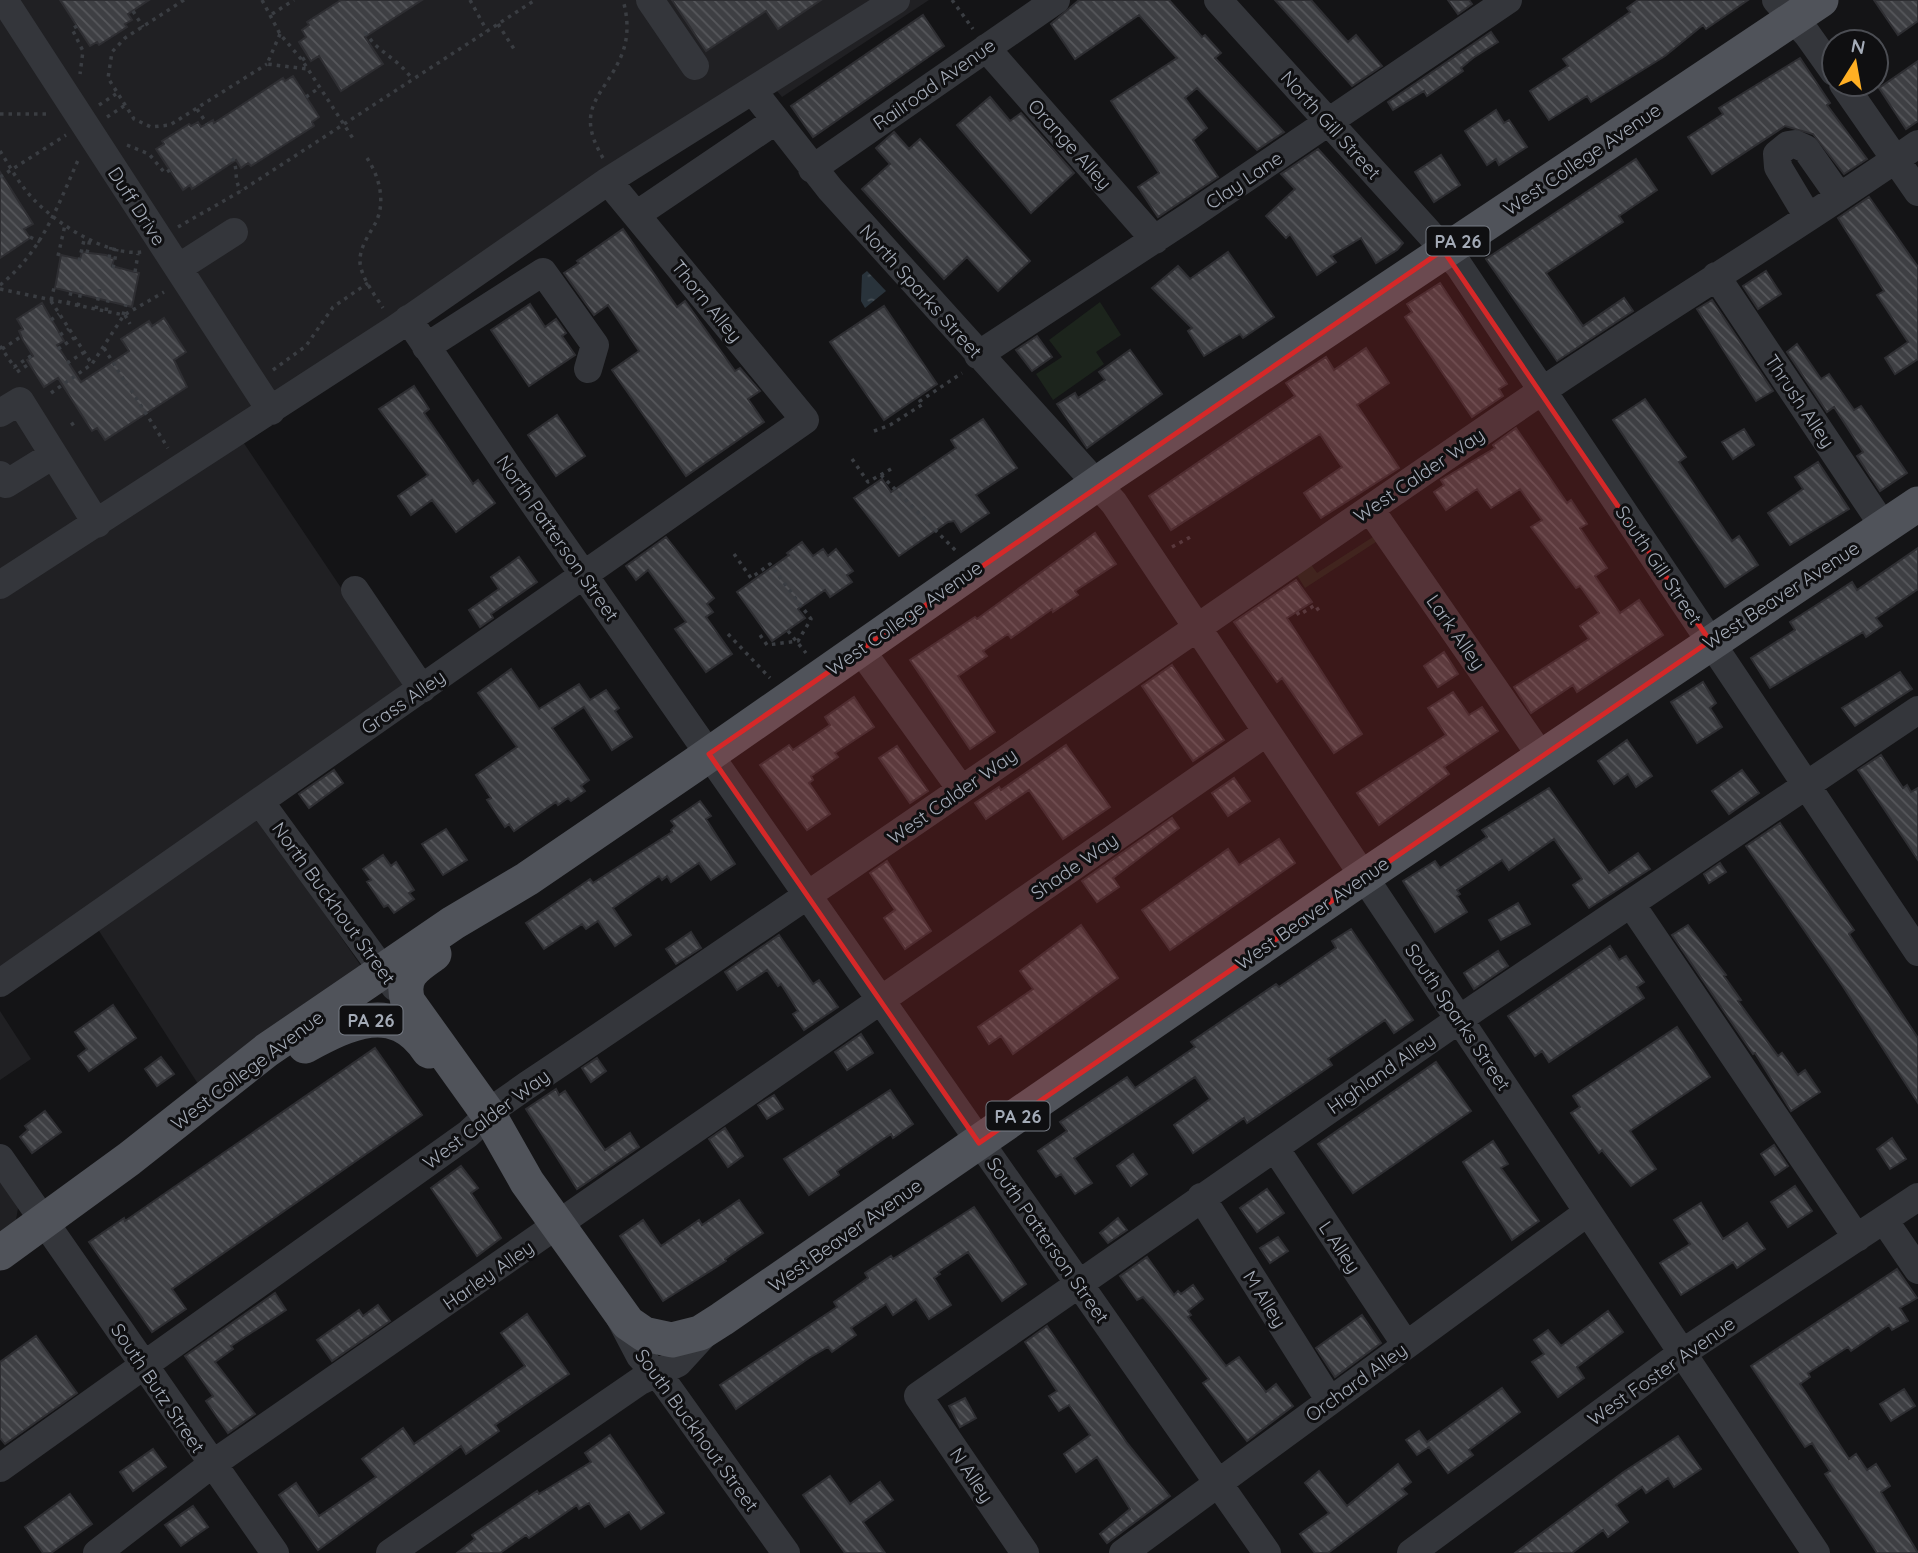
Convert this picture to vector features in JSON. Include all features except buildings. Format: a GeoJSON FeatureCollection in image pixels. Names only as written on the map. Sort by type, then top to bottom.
{"type":"FeatureCollection","features":[{"type":"Feature","properties":{"kind":"main road","name":"West College Avenue"},"geometry":{"type":"LineString","coordinates":[[0,1253],[227,1084],[267,1050],[453,923],[527,879],[1097,484],[1797,6]]}},
{"type":"Feature","properties":{"kind":"main road","name":"West Beaver Avenue"},"geometry":{"type":"LineString","coordinates":[[664,1339],[685,1338],[709,1328],[1364,876],[1710,641],[1918,504]]}},
{"type":"Feature","properties":{"kind":"main road"},"geometry":{"type":"LineString","coordinates":[[484,1121],[408,1002],[404,991],[409,973],[527,879]]}},
{"type":"Feature","properties":{"kind":"main road","name":"PA 26"},"geometry":{"type":"LineString","coordinates":[[227,1084],[349,1024],[385,1020],[403,1027],[425,1045],[484,1121]]}},
{"type":"Feature","properties":{"kind":"main road","name":"South Buckhout Street"},"geometry":{"type":"LineString","coordinates":[[484,1121],[612,1304],[632,1327],[664,1339]]}},
{"type":"Feature","properties":{"kind":"street","name":"Duff Drive"},"geometry":{"type":"LineString","coordinates":[[4,0],[172,279],[271,411]]}},
{"type":"Feature","properties":{"kind":"street"},"geometry":{"type":"LineString","coordinates":[[650,0],[695,66]]}},
{"type":"Feature","properties":{"kind":"street"},"geometry":{"type":"LineString","coordinates":[[0,585],[271,411],[397,316],[609,175],[752,91],[896,0]]}},
{"type":"Feature","properties":{"kind":"street","name":"Railroad Avenue"},"geometry":{"type":"LineString","coordinates":[[812,169],[1056,0]]}},
{"type":"Feature","properties":{"kind":"street","name":"North Gill Street"},"geometry":{"type":"LineString","coordinates":[[1218,0],[1443,250]]}},
{"type":"Feature","properties":{"kind":"street","name":"Clay Lane"},"geometry":{"type":"LineString","coordinates":[[971,363],[1329,123],[1500,2]]}},
{"type":"Feature","properties":{"kind":"street"},"geometry":{"type":"LineString","coordinates":[[1797,6],[1820,47]]}},
{"type":"Feature","properties":{"kind":"street","name":"Orange Alley"},"geometry":{"type":"LineString","coordinates":[[986,48],[1155,240]]}},
{"type":"Feature","properties":{"kind":"street","name":"North Sparks Street"},"geometry":{"type":"LineString","coordinates":[[752,91],[812,169],[971,363],[1097,484]]}},
{"type":"Feature","properties":{"kind":"street"},"geometry":{"type":"LineString","coordinates":[[1856,98],[1907,151],[1918,192]]}},
{"type":"Feature","properties":{"kind":"street"},"geometry":{"type":"LineString","coordinates":[[636,215],[775,121]]}},
{"type":"Feature","properties":{"kind":"street"},"geometry":{"type":"LineString","coordinates":[[1808,217],[1778,167],[1777,154],[1781,149],[1795,144],[1806,149],[1839,196]]}},
{"type":"Feature","properties":{"kind":"street","name":"West Calder Way"},"geometry":{"type":"LineString","coordinates":[[0,1468],[484,1121],[526,1086],[808,896],[1196,626],[1543,391],[1907,151]]}},
{"type":"Feature","properties":{"kind":"street","name":"Thorn Alley"},"geometry":{"type":"LineString","coordinates":[[609,175],[636,215],[805,420]]}},
{"type":"Feature","properties":{"kind":"street"},"geometry":{"type":"LineString","coordinates":[[172,279],[234,232]]}},
{"type":"Feature","properties":{"kind":"street","name":"South Gill Street"},"geometry":{"type":"LineString","coordinates":[[1443,250],[1459,266],[1918,952]]}},
{"type":"Feature","properties":{"kind":"street"},"geometry":{"type":"LineString","coordinates":[[426,347],[543,272],[594,345],[588,369]]}},
{"type":"Feature","properties":{"kind":"street","name":"Thrush Alley"},"geometry":{"type":"LineString","coordinates":[[1716,276],[1884,527]]}},
{"type":"Feature","properties":{"kind":"street","name":"North Patterson Street"},"geometry":{"type":"LineString","coordinates":[[397,316],[426,347],[709,754]]}},
{"type":"Feature","properties":{"kind":"street"},"geometry":{"type":"LineString","coordinates":[[0,413],[20,401],[97,524]]}},
{"type":"Feature","properties":{"kind":"street","name":"Grass Alley"},"geometry":{"type":"LineString","coordinates":[[0,983],[805,420]]}},
{"type":"Feature","properties":{"kind":"street"},"geometry":{"type":"LineString","coordinates":[[0,475],[6,484],[53,455]]}},
{"type":"Feature","properties":{"kind":"street","name":"South Sparks Street"},"geometry":{"type":"LineString","coordinates":[[1097,484],[1114,503],[1816,1553]]}},
{"type":"Feature","properties":{"kind":"street","name":"Lark Alley"},"geometry":{"type":"LineString","coordinates":[[1370,509],[1541,756]]}},
{"type":"Feature","properties":{"kind":"street"},"geometry":{"type":"LineString","coordinates":[[355,590],[422,689]]}},
{"type":"Feature","properties":{"kind":"street"},"geometry":{"type":"LineString","coordinates":[[860,649],[961,789]]}},
{"type":"Feature","properties":{"kind":"street","name":"Highland Alley"},"geometry":{"type":"LineString","coordinates":[[918,1396],[1460,1019],[1918,710]]}},
{"type":"Feature","properties":{"kind":"street","name":"Shade Way"},"geometry":{"type":"LineString","coordinates":[[882,1001],[1267,732]]}},
{"type":"Feature","properties":{"kind":"street","name":"South Patterson Street"},"geometry":{"type":"LineString","coordinates":[[709,754],[1267,1553]]}},
{"type":"Feature","properties":{"kind":"street","name":"North Buckhout Street"},"geometry":{"type":"LineString","coordinates":[[261,803],[383,972],[408,1002]]}},
{"type":"Feature","properties":{"kind":"street"},"geometry":{"type":"LineString","coordinates":[[1631,904],[1857,1238]]}},
{"type":"Feature","properties":{"kind":"street","name":"Harley Alley"},"geometry":{"type":"LineString","coordinates":[[97,1553],[211,1465],[882,1001]]}},
{"type":"Feature","properties":{"kind":"street","name":"L Alley"},"geometry":{"type":"LineString","coordinates":[[1275,1148],[1406,1345]]}},
{"type":"Feature","properties":{"kind":"street","name":"South Butz Street"},"geometry":{"type":"LineString","coordinates":[[0,1158],[211,1465],[275,1553]]}},
{"type":"Feature","properties":{"kind":"street","name":"M Alley"},"geometry":{"type":"LineString","coordinates":[[1201,1197],[1330,1401]]}},
{"type":"Feature","properties":{"kind":"street","name":"West Foster Avenue"},"geometry":{"type":"LineString","coordinates":[[1411,1553],[1682,1353],[1918,1198]]}},
{"type":"Feature","properties":{"kind":"street","name":"Orchard Alley"},"geometry":{"type":"LineString","coordinates":[[1123,1553],[1588,1212]]}},
{"type":"Feature","properties":{"kind":"street"},"geometry":{"type":"LineString","coordinates":[[1884,1220],[1918,1270]]}},
{"type":"Feature","properties":{"kind":"street","name":"South Buckhout Street"},"geometry":{"type":"LineString","coordinates":[[612,1304],[640,1356],[655,1372],[786,1553]]}},
{"type":"Feature","properties":{"kind":"street","name":"West Beaver Avenue"},"geometry":{"type":"LineString","coordinates":[[390,1553],[655,1372],[678,1363],[709,1328]]}},
{"type":"Feature","properties":{"kind":"street","name":"N Alley"},"geometry":{"type":"LineString","coordinates":[[918,1396],[1025,1553]]}},
{"type":"Feature","properties":{"kind":"path"},"geometry":{"type":"LineString","coordinates":[[184,0],[118,44],[112,52],[107,70],[124,106],[141,123],[160,127],[170,125],[197,109],[267,64],[280,34]]}},
{"type":"Feature","properties":{"kind":"path"},"geometry":{"type":"LineString","coordinates":[[262,0],[280,34],[302,60],[355,140]]}},
{"type":"Feature","properties":{"kind":"path"},"geometry":{"type":"LineString","coordinates":[[272,15],[294,0]]}},
{"type":"Feature","properties":{"kind":"path"},"geometry":{"type":"LineString","coordinates":[[470,0],[487,31]]}},
{"type":"Feature","properties":{"kind":"path"},"geometry":{"type":"LineString","coordinates":[[177,228],[241,191],[535,0]]}},
{"type":"Feature","properties":{"kind":"path"},"geometry":{"type":"LineString","coordinates":[[609,175],[598,149],[591,114],[596,97],[624,47],[627,22],[623,0]]}},
{"type":"Feature","properties":{"kind":"path"},"geometry":{"type":"LineString","coordinates":[[952,0],[986,48]]}},
{"type":"Feature","properties":{"kind":"path"},"geometry":{"type":"LineString","coordinates":[[133,11],[143,27]]}},
{"type":"Feature","properties":{"kind":"path"},"geometry":{"type":"LineString","coordinates":[[498,24],[514,49]]}},
{"type":"Feature","properties":{"kind":"path"},"geometry":{"type":"LineString","coordinates":[[77,26],[72,29],[80,43],[84,60],[79,76]]}},
{"type":"Feature","properties":{"kind":"path"},"geometry":{"type":"LineString","coordinates":[[365,33],[379,51],[399,61],[412,79]]}},
{"type":"Feature","properties":{"kind":"path"},"geometry":{"type":"LineString","coordinates":[[302,60],[308,56]]}},
{"type":"Feature","properties":{"kind":"path"},"geometry":{"type":"LineString","coordinates":[[267,64],[307,69]]}},
{"type":"Feature","properties":{"kind":"path"},"geometry":{"type":"LineString","coordinates":[[306,97],[319,88]]}},
{"type":"Feature","properties":{"kind":"path"},"geometry":{"type":"LineString","coordinates":[[97,106],[117,94]]}},
{"type":"Feature","properties":{"kind":"path"},"geometry":{"type":"LineString","coordinates":[[106,118],[124,106]]}},
{"type":"Feature","properties":{"kind":"path"},"geometry":{"type":"LineString","coordinates":[[197,109],[207,124]]}},
{"type":"Feature","properties":{"kind":"path"},"geometry":{"type":"LineString","coordinates":[[0,114],[62,113]]}},
{"type":"Feature","properties":{"kind":"path"},"geometry":{"type":"LineString","coordinates":[[0,177],[74,130]]}},
{"type":"Feature","properties":{"kind":"path"},"geometry":{"type":"LineString","coordinates":[[122,145],[140,149],[165,173],[170,170]]}},
{"type":"Feature","properties":{"kind":"path"},"geometry":{"type":"LineString","coordinates":[[0,287],[27,261],[40,242],[85,147]]}},
{"type":"Feature","properties":{"kind":"path"},"geometry":{"type":"LineString","coordinates":[[0,151],[23,188],[65,225],[90,239],[117,249],[139,253],[149,247]]}},
{"type":"Feature","properties":{"kind":"path"},"geometry":{"type":"LineString","coordinates":[[233,158],[236,166],[234,180],[241,191]]}},
{"type":"Feature","properties":{"kind":"path"},"geometry":{"type":"LineString","coordinates":[[367,158],[380,190],[378,215],[360,258],[368,283],[397,316]]}},
{"type":"Feature","properties":{"kind":"path"},"geometry":{"type":"LineString","coordinates":[[58,256],[65,225]]}},
{"type":"Feature","properties":{"kind":"path"},"geometry":{"type":"LineString","coordinates":[[79,261],[85,236]]}},
{"type":"Feature","properties":{"kind":"path"},"geometry":{"type":"LineString","coordinates":[[30,237],[40,242]]}},
{"type":"Feature","properties":{"kind":"path"},"geometry":{"type":"LineString","coordinates":[[87,253],[90,239]]}},
{"type":"Feature","properties":{"kind":"path"},"geometry":{"type":"LineString","coordinates":[[109,258],[111,247]]}},
{"type":"Feature","properties":{"kind":"path"},"geometry":{"type":"LineString","coordinates":[[113,268],[117,249]]}},
{"type":"Feature","properties":{"kind":"path"},"geometry":{"type":"LineString","coordinates":[[135,272],[139,253]]}},
{"type":"Feature","properties":{"kind":"path"},"geometry":{"type":"LineString","coordinates":[[51,393],[92,365],[124,315],[172,279]]}},
{"type":"Feature","properties":{"kind":"path"},"geometry":{"type":"LineString","coordinates":[[270,372],[306,346],[333,307],[368,283]]}},
{"type":"Feature","properties":{"kind":"path"},"geometry":{"type":"LineString","coordinates":[[78,306],[82,285]]}},
{"type":"Feature","properties":{"kind":"path"},"geometry":{"type":"LineString","coordinates":[[0,287],[124,315]]}},
{"type":"Feature","properties":{"kind":"path"},"geometry":{"type":"LineString","coordinates":[[54,288],[51,300],[92,365]]}},
{"type":"Feature","properties":{"kind":"path"},"geometry":{"type":"LineString","coordinates":[[96,309],[100,289]]}},
{"type":"Feature","properties":{"kind":"path"},"geometry":{"type":"LineString","coordinates":[[68,303],[71,292]]}},
{"type":"Feature","properties":{"kind":"path"},"geometry":{"type":"LineString","coordinates":[[106,311],[108,300]]}},
{"type":"Feature","properties":{"kind":"path"},"geometry":{"type":"LineString","coordinates":[[125,304],[124,315],[130,324]]}},
{"type":"Feature","properties":{"kind":"path"},"geometry":{"type":"LineString","coordinates":[[51,320],[60,314]]}},
{"type":"Feature","properties":{"kind":"path"},"geometry":{"type":"LineString","coordinates":[[60,335],[69,329]]}},
{"type":"Feature","properties":{"kind":"path"},"geometry":{"type":"LineString","coordinates":[[15,369],[1,347],[22,336]]}},
{"type":"Feature","properties":{"kind":"path"},"geometry":{"type":"LineString","coordinates":[[58,349],[75,338]]}},
{"type":"Feature","properties":{"kind":"path"},"geometry":{"type":"LineString","coordinates":[[103,348],[127,385]]}},
{"type":"Feature","properties":{"kind":"path"},"geometry":{"type":"LineString","coordinates":[[68,363],[84,353]]}},
{"type":"Feature","properties":{"kind":"path"},"geometry":{"type":"LineString","coordinates":[[15,369],[34,354]]}},
{"type":"Feature","properties":{"kind":"path"},"geometry":{"type":"LineString","coordinates":[[874,431],[890,425],[923,404],[920,401],[971,363]]}},
{"type":"Feature","properties":{"kind":"path"},"geometry":{"type":"LineString","coordinates":[[15,369],[29,364]]}},
{"type":"Feature","properties":{"kind":"path"},"geometry":{"type":"LineString","coordinates":[[131,390],[171,453]]}},
{"type":"Feature","properties":{"kind":"path"},"geometry":{"type":"LineString","coordinates":[[71,425],[77,421]]}},
{"type":"Feature","properties":{"kind":"path"},"geometry":{"type":"LineString","coordinates":[[852,459],[868,482],[891,469]]}},
{"type":"Feature","properties":{"kind":"path"},"geometry":{"type":"LineString","coordinates":[[881,475],[960,555]]}},
{"type":"Feature","properties":{"kind":"path"},"geometry":{"type":"LineString","coordinates":[[1170,548],[1194,535]]}},
{"type":"Feature","properties":{"kind":"path"},"geometry":{"type":"LineString","coordinates":[[734,554],[751,578],[770,564],[811,619],[799,641]]}},
{"type":"Feature","properties":{"kind":"path"},"geometry":{"type":"LineString","coordinates":[[1297,612],[1299,615],[1315,605],[1319,611]]}},
{"type":"Feature","properties":{"kind":"path"},"geometry":{"type":"LineString","coordinates":[[788,631],[799,641],[807,654]]}},
{"type":"Feature","properties":{"kind":"path"},"geometry":{"type":"LineString","coordinates":[[728,635],[767,674]]}},
{"type":"Feature","properties":{"kind":"path"},"geometry":{"type":"LineString","coordinates":[[760,635],[767,645],[799,641]]}},
{"type":"Feature","properties":{"kind":"highlighted area"},"geometry":{"type":"Polygon","coordinates":[[[1443,250],[1710,641],[979,1143],[709,754],[1443,250]]]}},
{"type":"Feature","properties":{"kind":"shaded area"},"geometry":{"type":"Polygon","coordinates":[[[0,0],[929,0],[782,97],[759,70],[231,424],[409,689],[247,801],[363,969],[202,1090],[90,917],[0,978],[0,0]]]}},
{"type":"Feature","properties":{"kind":"shaded area"},"geometry":{"type":"Polygon","coordinates":[[[1100,302],[1121,335],[1096,352],[1104,364],[1053,400],[1036,374],[1062,357],[1049,340],[1100,302]]]}},
{"type":"Feature","properties":{"kind":"shaded area"},"geometry":{"type":"Polygon","coordinates":[[[1376,535],[1379,540],[1305,588],[1295,572],[1310,563],[1317,573],[1376,535]]]}},
{"type":"Feature","properties":{"kind":"shaded area"},"geometry":{"type":"Polygon","coordinates":[[[0,1011],[31,1059],[0,1080],[0,1011]]]}},
{"type":"Feature","properties":{"kind":"shaded area"},"geometry":{"type":"Polygon","coordinates":[[[0,1179],[18,1208],[16,1220],[0,1234],[0,1179]]]}},
{"type":"Feature","properties":{"kind":"water"},"geometry":{"type":"Polygon","coordinates":[[[867,271],[886,291],[865,308],[861,301],[862,275],[867,271]]]}}]}
